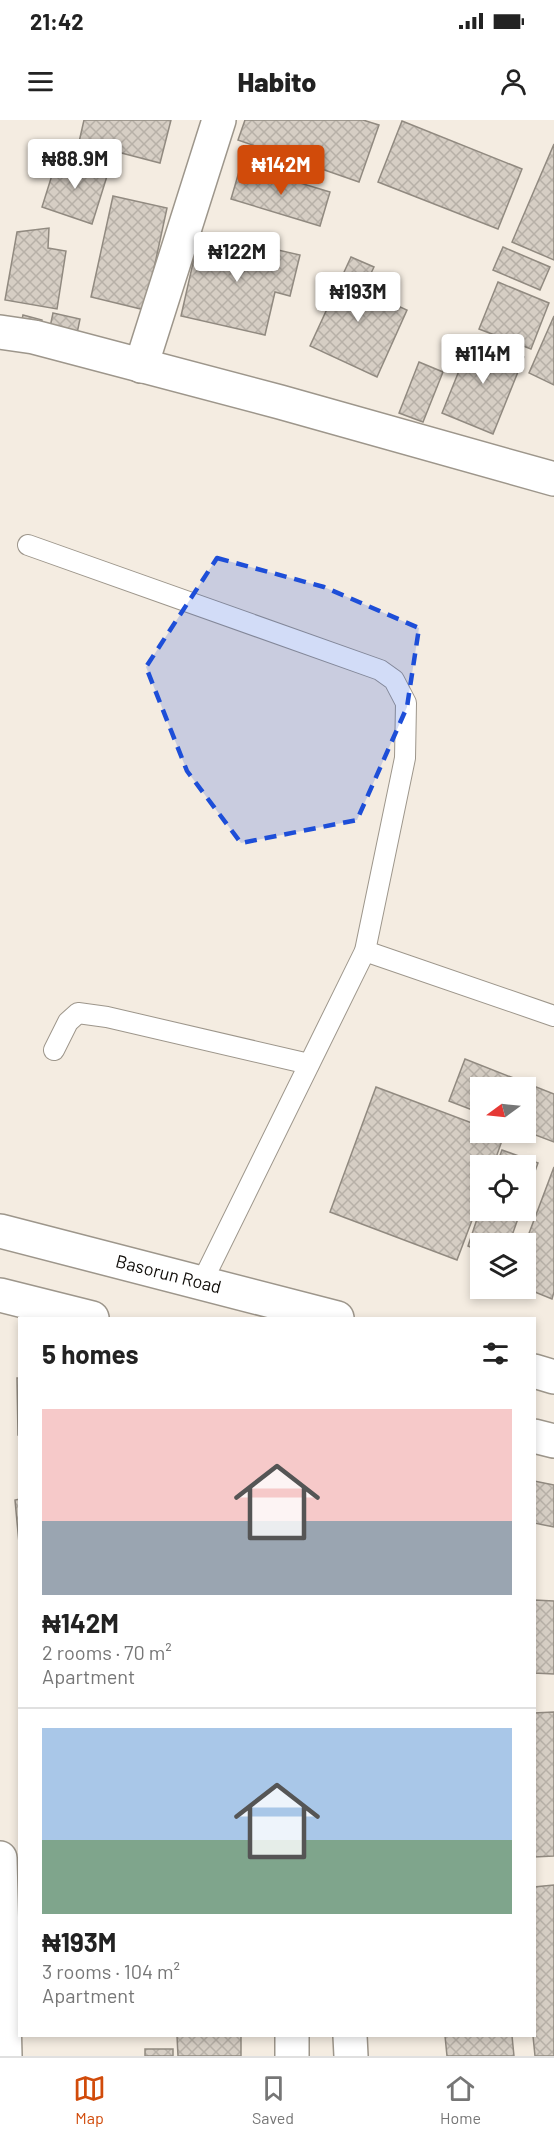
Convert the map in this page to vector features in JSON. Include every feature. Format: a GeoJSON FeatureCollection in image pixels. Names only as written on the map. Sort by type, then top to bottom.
{"type":"FeatureCollection","features":[{"type":"Feature","properties":{"kind":"street"},"geometry":{"type":"LineString","coordinates":[[141,366],[219,120]]}},
{"type":"Feature","properties":{"kind":"street"},"geometry":{"type":"LineString","coordinates":[[0,332],[34,337],[280,402],[554,479]]}},
{"type":"Feature","properties":{"kind":"street","name":"Basorun Road"},"geometry":{"type":"LineString","coordinates":[[0,1231],[333,1317]]}},
{"type":"Feature","properties":{"kind":"street"},"geometry":{"type":"LineString","coordinates":[[0,1295],[88,1317]]}},
{"type":"Feature","properties":{"kind":"street"},"geometry":{"type":"LineString","coordinates":[[536,1372],[554,1377]]}},
{"type":"Feature","properties":{"kind":"street"},"geometry":{"type":"LineString","coordinates":[[536,1436],[554,1441]]}},
{"type":"Feature","properties":{"kind":"street"},"geometry":{"type":"LineString","coordinates":[[0,1858],[5,2056]]}},
{"type":"Feature","properties":{"kind":"street"},"geometry":{"type":"LineString","coordinates":[[292,2037],[292,2056]]}},
{"type":"Feature","properties":{"kind":"street"},"geometry":{"type":"LineString","coordinates":[[350,2037],[351,2056]]}},
{"type":"Feature","properties":{"kind":"lane"},"geometry":{"type":"LineString","coordinates":[[28,544],[380,670],[394,680],[406,703],[405,758],[365,951],[202,1282]]}},
{"type":"Feature","properties":{"kind":"lane"},"geometry":{"type":"LineString","coordinates":[[365,951],[554,1016]]}},
{"type":"Feature","properties":{"kind":"lane"},"geometry":{"type":"LineString","coordinates":[[54,1050],[68,1022],[78,1013],[107,1017],[309,1065]]}},
{"type":"Feature","properties":{"kind":"highlighted area"},"geometry":{"type":"Polygon","coordinates":[[[217,558],[324,587],[419,628],[407,707],[357,820],[241,843],[187,771],[146,667],[217,558]]]}},
{"type":"Feature","properties":{"kind":"building"},"geometry":{"type":"Polygon","coordinates":[[[84,120],[171,120],[160,163],[79,142],[84,120]]]}},
{"type":"Feature","properties":{"kind":"building"},"geometry":{"type":"Polygon","coordinates":[[[245,120],[363,120],[379,125],[359,182],[238,140],[245,120]]]}},
{"type":"Feature","properties":{"kind":"building"},"geometry":{"type":"Polygon","coordinates":[[[402,121],[522,169],[498,229],[378,182],[402,121]]]}},
{"type":"Feature","properties":{"kind":"building"},"geometry":{"type":"Polygon","coordinates":[[[554,144],[554,260],[512,242],[554,144]]]}},
{"type":"Feature","properties":{"kind":"building"},"geometry":{"type":"Polygon","coordinates":[[[58,156],[108,173],[92,224],[42,207],[58,156]]]}},
{"type":"Feature","properties":{"kind":"building"},"geometry":{"type":"Polygon","coordinates":[[[241,165],[330,192],[320,226],[231,199],[241,165]]]}},
{"type":"Feature","properties":{"kind":"building"},"geometry":{"type":"Polygon","coordinates":[[[113,196],[167,208],[145,310],[91,297],[113,196]]]}},
{"type":"Feature","properties":{"kind":"building"},"geometry":{"type":"Polygon","coordinates":[[[49,228],[48,248],[66,251],[57,309],[5,300],[17,232],[49,228]]]}},
{"type":"Feature","properties":{"kind":"building"},"geometry":{"type":"Polygon","coordinates":[[[200,232],[300,255],[290,296],[275,292],[265,335],[181,316],[200,232]]]}},
{"type":"Feature","properties":{"kind":"building"},"geometry":{"type":"Polygon","coordinates":[[[503,247],[550,267],[540,290],[493,270],[503,247]]]}},
{"type":"Feature","properties":{"kind":"building"},"geometry":{"type":"Polygon","coordinates":[[[351,257],[374,267],[363,290],[407,310],[377,377],[310,346],[351,257]]]}},
{"type":"Feature","properties":{"kind":"building"},"geometry":{"type":"Polygon","coordinates":[[[498,282],[549,303],[531,349],[479,329],[498,282]]]}},
{"type":"Feature","properties":{"kind":"building"},"geometry":{"type":"Polygon","coordinates":[[[53,313],[80,319],[76,338],[49,332],[53,313]]]}},
{"type":"Feature","properties":{"kind":"building"},"geometry":{"type":"Polygon","coordinates":[[[23,315],[42,320],[40,333],[20,328],[23,315]]]}},
{"type":"Feature","properties":{"kind":"building"},"geometry":{"type":"Polygon","coordinates":[[[554,316],[554,385],[529,373],[554,316]]]}},
{"type":"Feature","properties":{"kind":"building"},"geometry":{"type":"Polygon","coordinates":[[[473,336],[524,357],[493,434],[442,413],[473,336]]]}},
{"type":"Feature","properties":{"kind":"building"},"geometry":{"type":"Polygon","coordinates":[[[419,362],[443,372],[423,422],[399,413],[419,362]]]}},
{"type":"Feature","properties":{"kind":"building"},"geometry":{"type":"Polygon","coordinates":[[[465,1059],[511,1077],[470,1077],[470,1109],[449,1101],[465,1059]]]}},
{"type":"Feature","properties":{"kind":"building"},"geometry":{"type":"Polygon","coordinates":[[[376,1087],[470,1122],[470,1143],[501,1143],[497,1155],[470,1155],[472,1221],[457,1260],[330,1212],[376,1087]]]}},
{"type":"Feature","properties":{"kind":"building"},"geometry":{"type":"Polygon","coordinates":[[[536,1087],[554,1094],[554,1142],[536,1135],[536,1087]]]}},
{"type":"Feature","properties":{"kind":"building"},"geometry":{"type":"Polygon","coordinates":[[[502,1150],[516,1155],[500,1155],[502,1150]]]}},
{"type":"Feature","properties":{"kind":"building"},"geometry":{"type":"Polygon","coordinates":[[[554,1167],[554,1292],[552,1299],[536,1292],[536,1233],[529,1233],[534,1221],[536,1221],[536,1215],[554,1167]]]}},
{"type":"Feature","properties":{"kind":"building"},"geometry":{"type":"Polygon","coordinates":[[[476,1221],[517,1221],[513,1233],[472,1233],[476,1221]]]}},
{"type":"Feature","properties":{"kind":"building"},"geometry":{"type":"Polygon","coordinates":[[[17,1378],[18,1378],[18,1435],[17,1378]]]}},
{"type":"Feature","properties":{"kind":"building"},"geometry":{"type":"Polygon","coordinates":[[[536,1481],[554,1485],[554,1527],[536,1523],[536,1481]]]}},
{"type":"Feature","properties":{"kind":"building"},"geometry":{"type":"Polygon","coordinates":[[[18,1499],[18,1532],[15,1500],[18,1499]]]}},
{"type":"Feature","properties":{"kind":"building"},"geometry":{"type":"Polygon","coordinates":[[[536,1600],[554,1601],[554,1674],[536,1673],[536,1600]]]}},
{"type":"Feature","properties":{"kind":"building"},"geometry":{"type":"Polygon","coordinates":[[[554,1712],[554,1856],[536,1857],[536,1713],[554,1712]]]}},
{"type":"Feature","properties":{"kind":"building"},"geometry":{"type":"Polygon","coordinates":[[[554,1885],[554,2056],[535,2056],[533,2037],[536,2037],[536,1887],[554,1885]]]}},
{"type":"Feature","properties":{"kind":"building"},"geometry":{"type":"Polygon","coordinates":[[[177,2037],[241,2037],[241,2056],[178,2056],[177,2037]]]}},
{"type":"Feature","properties":{"kind":"building"},"geometry":{"type":"Polygon","coordinates":[[[445,2037],[512,2037],[514,2056],[447,2056],[445,2037]]]}},
{"type":"Feature","properties":{"kind":"building"},"geometry":{"type":"Polygon","coordinates":[[[145,2049],[173,2049],[173,2056],[145,2056],[145,2049]]]}}]}
